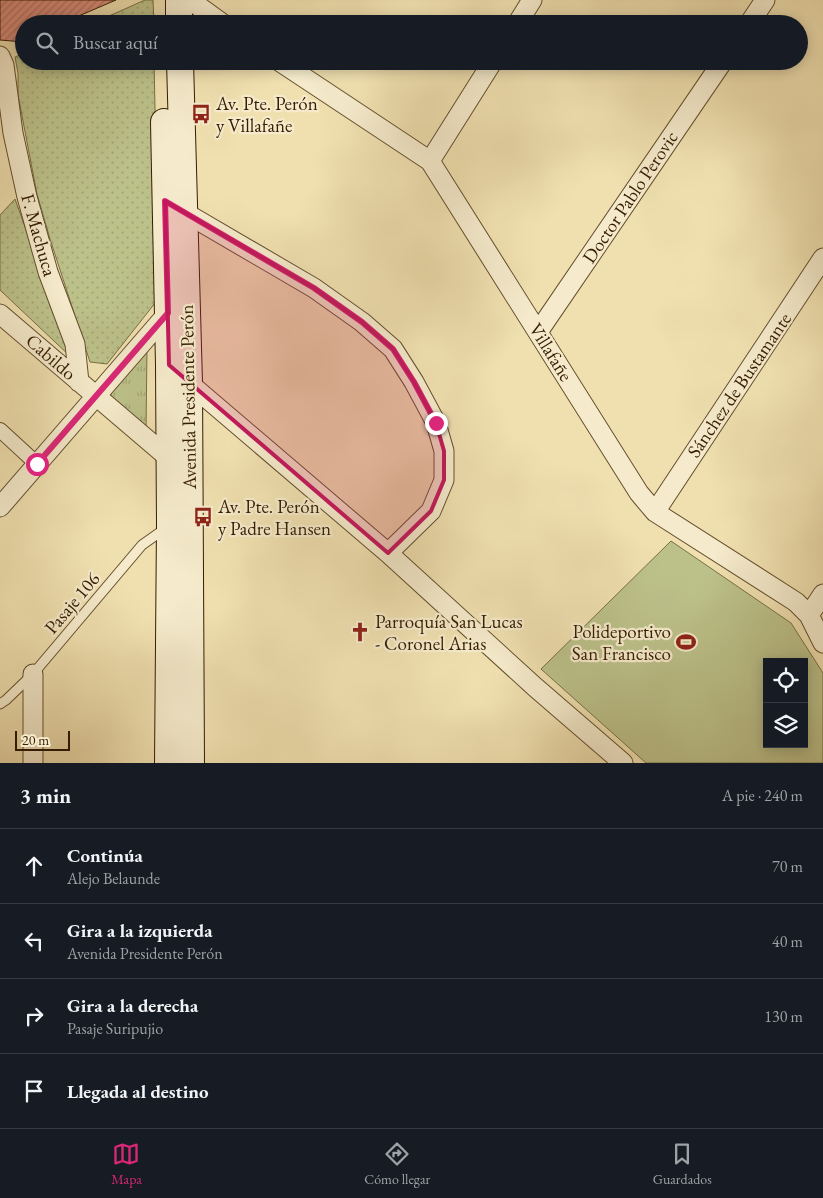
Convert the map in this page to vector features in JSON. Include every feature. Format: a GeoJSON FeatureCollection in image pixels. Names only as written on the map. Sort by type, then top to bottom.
{"type":"FeatureCollection","features":[{"type":"Feature","properties":{"kind":"main road"},"geometry":{"type":"LineString","coordinates":[[162,0],[162,15]]}},
{"type":"Feature","properties":{"kind":"main road"},"geometry":{"type":"LineString","coordinates":[[179,0],[179,15]]}},
{"type":"Feature","properties":{"kind":"main road","name":"Avenida Presidente Perón"},"geometry":{"type":"LineString","coordinates":[[164,70],[189,383],[191,763]]}},
{"type":"Feature","properties":{"kind":"main road","name":"Avenida Presidente Perón"},"geometry":{"type":"LineString","coordinates":[[168,763],[170,459],[168,313],[180,70]]}},
{"type":"Feature","properties":{"kind":"street"},"geometry":{"type":"LineString","coordinates":[[190,0],[211,15]]}},
{"type":"Feature","properties":{"kind":"street"},"geometry":{"type":"LineString","coordinates":[[523,15],[532,0]]}},
{"type":"Feature","properties":{"kind":"street"},"geometry":{"type":"LineString","coordinates":[[755,15],[765,0]]}},
{"type":"Feature","properties":{"kind":"street","name":"F. Machuca"},"geometry":{"type":"LineString","coordinates":[[0,56],[4,64],[13,133],[27,198],[48,272],[75,344],[79,382]]}},
{"type":"Feature","properties":{"kind":"street","name":"Villafañe"},"geometry":{"type":"LineString","coordinates":[[293,70],[430,161],[639,493],[655,512],[796,602],[810,615],[823,642]]}},
{"type":"Feature","properties":{"kind":"street"},"geometry":{"type":"LineString","coordinates":[[430,161],[487,70]]}},
{"type":"Feature","properties":{"kind":"street","name":"Doctor Pablo Perovic"},"geometry":{"type":"LineString","coordinates":[[538,332],[717,70]]}},
{"type":"Feature","properties":{"kind":"street"},"geometry":{"type":"LineString","coordinates":[[174,206],[314,288],[362,322],[393,349],[414,382],[436,423],[444,451],[444,480],[431,512],[388,553]]}},
{"type":"Feature","properties":{"kind":"street","name":"Sánchez de Bustamante"},"geometry":{"type":"LineString","coordinates":[[655,512],[823,258]]}},
{"type":"Feature","properties":{"kind":"street"},"geometry":{"type":"LineString","coordinates":[[0,507],[168,313]]}},
{"type":"Feature","properties":{"kind":"street","name":"Cabildo"},"geometry":{"type":"LineString","coordinates":[[0,314],[170,459]]}},
{"type":"Feature","properties":{"kind":"street"},"geometry":{"type":"LineString","coordinates":[[169,365],[388,553],[535,687],[623,763]]}},
{"type":"Feature","properties":{"kind":"street"},"geometry":{"type":"LineString","coordinates":[[0,430],[37,464]]}},
{"type":"Feature","properties":{"kind":"street"},"geometry":{"type":"LineString","coordinates":[[810,615],[823,594]]}},
{"type":"Feature","properties":{"kind":"street"},"geometry":{"type":"LineString","coordinates":[[33,674],[33,763]]}},
{"type":"Feature","properties":{"kind":"lane","name":"Pasaje 106"},"geometry":{"type":"LineString","coordinates":[[0,704],[33,674],[142,545],[170,525]]}},
{"type":"Feature","properties":{"kind":"highlighted area"},"geometry":{"type":"Polygon","coordinates":[[[165,201],[314,288],[362,322],[393,349],[414,382],[436,423],[444,451],[444,480],[431,511],[388,553],[169,365],[165,201]]]}},
{"type":"Feature","properties":{"kind":"green space"},"geometry":{"type":"Polygon","coordinates":[[[145,0],[153,0],[154,15],[111,15],[145,0]]]}},
{"type":"Feature","properties":{"kind":"green space"},"geometry":{"type":"Polygon","coordinates":[[[17,70],[154,70],[159,298],[107,364],[90,362],[50,239],[37,194],[18,95],[17,70]]]}},
{"type":"Feature","properties":{"kind":"green space"},"geometry":{"type":"Polygon","coordinates":[[[15,199],[72,358],[0,290],[0,215],[15,199]]]}},
{"type":"Feature","properties":{"kind":"green space"},"geometry":{"type":"Polygon","coordinates":[[[147,346],[146,432],[105,396],[147,346]]]}},
{"type":"Feature","properties":{"kind":"green space","name":"Polideportivo San Francisco"},"geometry":{"type":"Polygon","coordinates":[[[671,541],[791,623],[823,673],[823,763],[646,763],[541,669],[671,541]]]}},
{"type":"Feature","properties":{"kind":"building"},"geometry":{"type":"Polygon","coordinates":[[[0,0],[116,0],[81,15],[15,15],[15,41],[0,40],[0,0]]]}},
{"type":"Feature","properties":{"kind":"place","name":"Av. Pte. Perón y Villafañe"},"geometry":{"type":"Point","coordinates":[201,114]}},
{"type":"Feature","properties":{"kind":"place","name":"Av. Pte. Perón y Padre Hansen"},"geometry":{"type":"Point","coordinates":[203,517]}},
{"type":"Feature","properties":{"kind":"place","name":"Parroquía San Lucas - Coronel Arias"},"geometry":{"type":"Point","coordinates":[360,632]}},
{"type":"Feature","properties":{"kind":"place","name":"Polideportivo San Francisco"},"geometry":{"type":"Point","coordinates":[686,642]}},
{"type":"Feature","properties":{"kind":"route"},"geometry":{"type":"LineString","coordinates":[[37,464],[168,313],[165,201],[314,288],[362,322],[393,349],[414,382],[436,423]]}}]}
